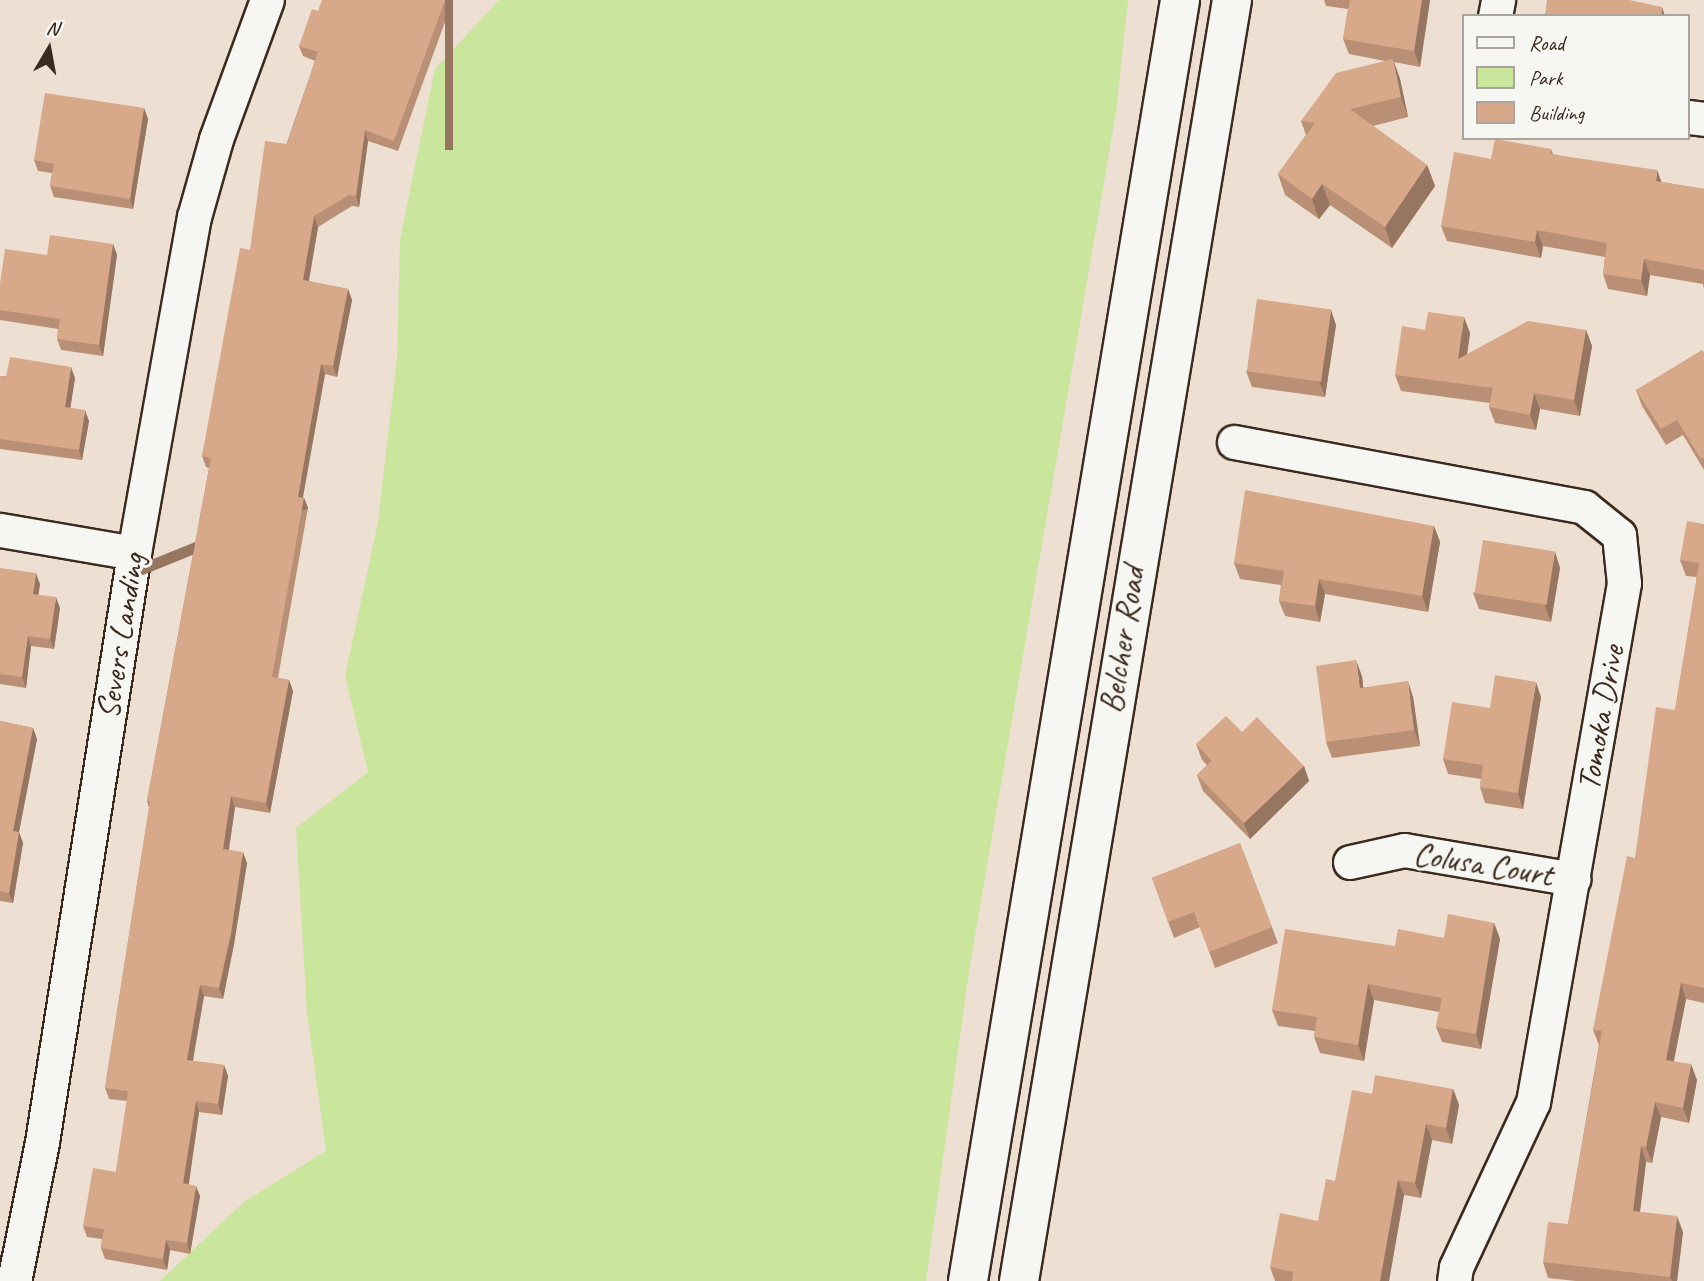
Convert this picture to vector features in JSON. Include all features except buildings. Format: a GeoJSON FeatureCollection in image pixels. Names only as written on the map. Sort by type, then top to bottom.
{"type":"FeatureCollection","features":[{"type":"Feature","properties":{"kind":"main road","name":"Belcher Road"},"geometry":{"type":"LineString","coordinates":[[968,1281],[1180,0]]}},
{"type":"Feature","properties":{"kind":"main road","name":"Belcher Road"},"geometry":{"type":"LineString","coordinates":[[1019,1281],[1232,0]]}},
{"type":"Feature","properties":{"kind":"street","name":"Severs Landing"},"geometry":{"type":"LineString","coordinates":[[14,1281],[42,1142],[134,553],[194,217],[216,139],[267,0]]}},
{"type":"Feature","properties":{"kind":"street","name":"Tomoka Drive"},"geometry":{"type":"LineString","coordinates":[[1234,442],[1584,506],[1619,535],[1624,583],[1533,1102],[1456,1267],[1454,1281]]}},
{"type":"Feature","properties":{"kind":"street"},"geometry":{"type":"LineString","coordinates":[[0,530],[134,553]]}},
{"type":"Feature","properties":{"kind":"street","name":"Colusa Court"},"geometry":{"type":"LineString","coordinates":[[1350,862],[1404,850],[1574,879]]}},
{"type":"Feature","properties":{"kind":"green space"},"geometry":{"type":"Polygon","coordinates":[[[499,0],[1128,0],[1116,112],[969,971],[926,1281],[160,1281],[244,1202],[326,1151],[307,1013],[296,828],[368,772],[345,676],[378,522],[397,358],[400,239],[435,69],[499,0]]]}}]}
